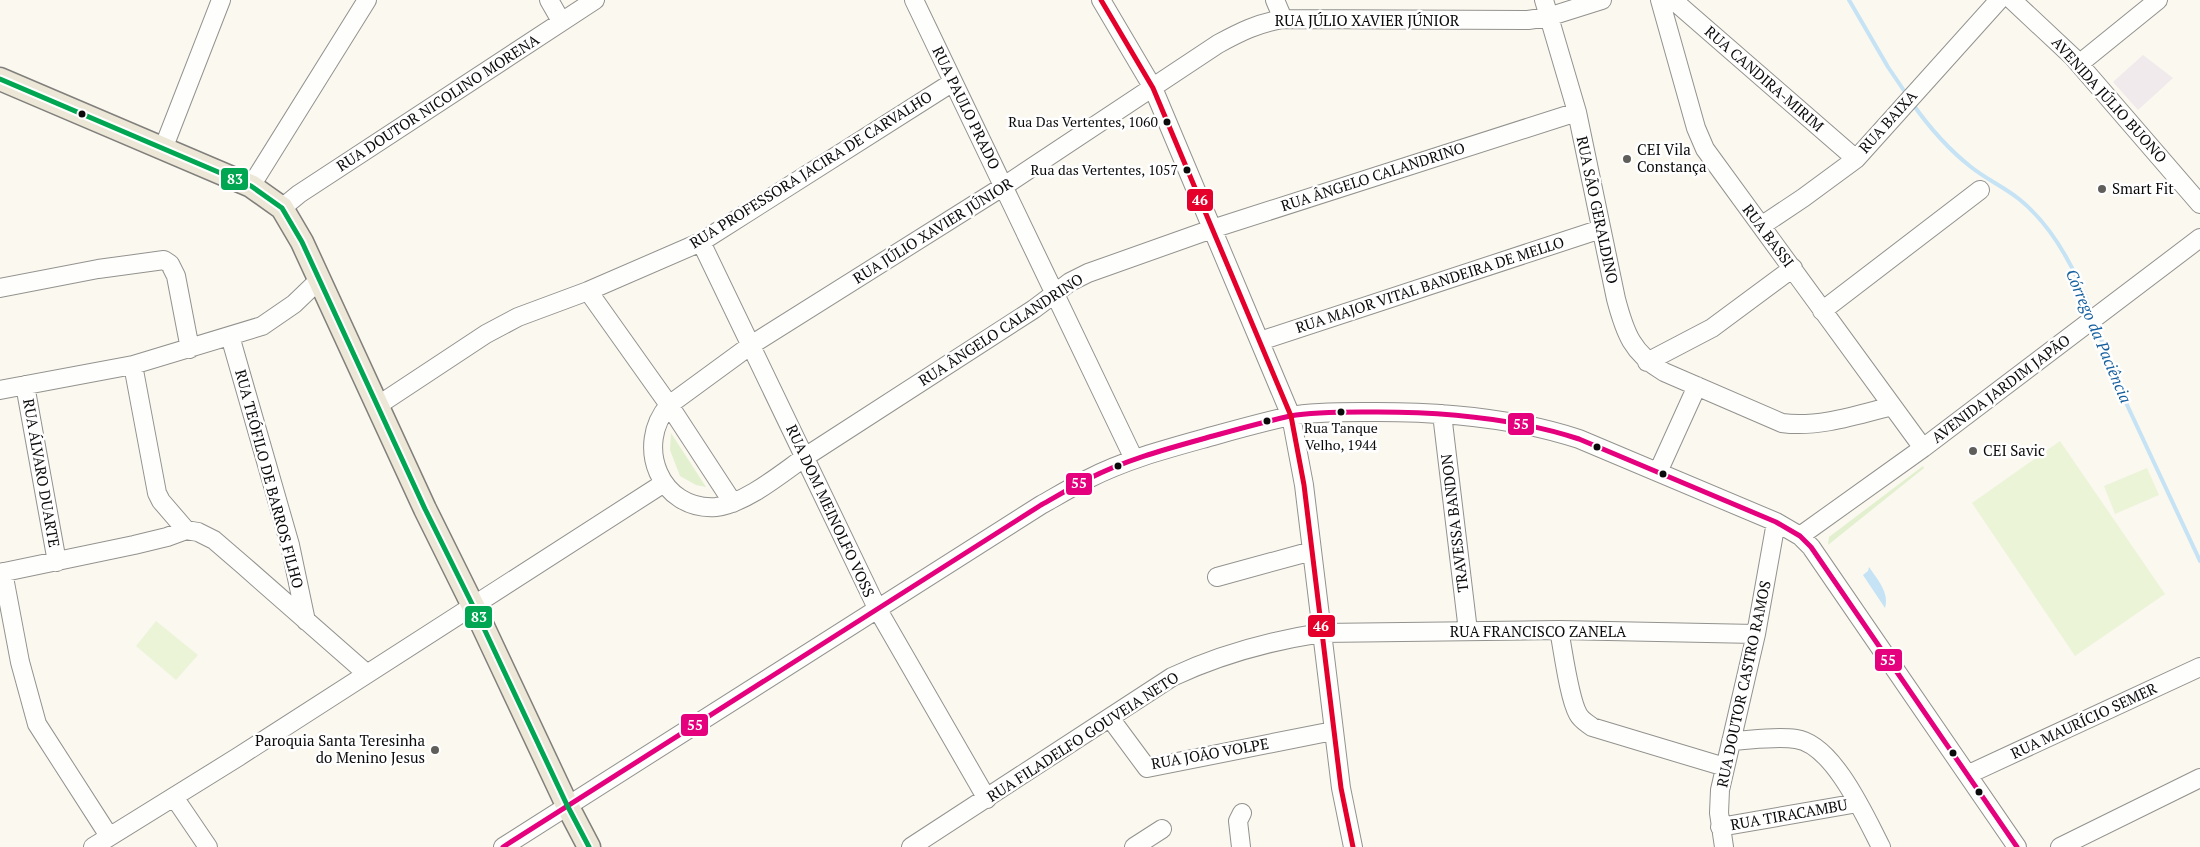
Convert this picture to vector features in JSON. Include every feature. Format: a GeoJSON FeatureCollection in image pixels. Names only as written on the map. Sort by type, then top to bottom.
{"type":"FeatureCollection","features":[{"type":"Feature","properties":{"kind":"main road"},"geometry":{"type":"LineString","coordinates":[[0,79],[252,186],[282,208],[291,221],[320,279],[377,406],[567,805],[590,847]]}},
{"type":"Feature","properties":{"kind":"street"},"geometry":{"type":"LineString","coordinates":[[163,149],[221,0]]}},
{"type":"Feature","properties":{"kind":"street"},"geometry":{"type":"LineString","coordinates":[[252,186],[367,0]]}},
{"type":"Feature","properties":{"kind":"street"},"geometry":{"type":"LineString","coordinates":[[549,0],[561,22]]}},
{"type":"Feature","properties":{"kind":"street","name":"RUA DOUTOR NICOLINO MORENA"},"geometry":{"type":"LineString","coordinates":[[282,208],[595,0]]}},
{"type":"Feature","properties":{"kind":"street","name":"RUA PAULO PRADO"},"geometry":{"type":"LineString","coordinates":[[914,0],[1134,459]]}},
{"type":"Feature","properties":{"kind":"street"},"geometry":{"type":"LineString","coordinates":[[1100,0],[1153,88],[1291,416],[1304,485],[1341,788],[1353,847]]}},
{"type":"Feature","properties":{"kind":"street"},"geometry":{"type":"LineString","coordinates":[[1275,0],[1283,19]]}},
{"type":"Feature","properties":{"kind":"street","name":"RUA JÚLIO XAVIER JÚNIOR"},"geometry":{"type":"LineString","coordinates":[[669,405],[751,346],[1004,186],[1218,44],[1249,27],[1283,19],[1528,20],[1546,8],[1602,0]]}},
{"type":"Feature","properties":{"kind":"street","name":"RUA BASSI"},"geometry":{"type":"LineString","coordinates":[[1660,0],[1696,128],[1705,149],[1923,448]]}},
{"type":"Feature","properties":{"kind":"street","name":"RUA CANDIRA-MIRIM"},"geometry":{"type":"LineString","coordinates":[[1673,0],[1856,158]]}},
{"type":"Feature","properties":{"kind":"street","name":"RUA BAIXA"},"geometry":{"type":"LineString","coordinates":[[1761,226],[1803,198],[1856,158],[2000,0]]}},
{"type":"Feature","properties":{"kind":"street","name":"AVENIDA JÚLIO BUONO"},"geometry":{"type":"LineString","coordinates":[[2012,0],[2079,64],[2200,204]]}},
{"type":"Feature","properties":{"kind":"street"},"geometry":{"type":"LineString","coordinates":[[2079,64],[2158,0]]}},
{"type":"Feature","properties":{"kind":"street","name":"RUA SÃO GERALDINO"},"geometry":{"type":"LineString","coordinates":[[1546,8],[1577,112],[1622,320],[1630,340],[1647,362],[1664,372],[1782,423],[1797,425],[1814,424],[1892,406]]}},
{"type":"Feature","properties":{"kind":"street","name":"RUA PROFESSORA JACIRA DE CARVALHO"},"geometry":{"type":"LineString","coordinates":[[377,406],[518,317],[588,290],[701,242],[953,82]]}},
{"type":"Feature","properties":{"kind":"street","name":"RUA ÂNGELO CALANDRINO"},"geometry":{"type":"LineString","coordinates":[[733,503],[770,481],[1055,294],[1070,282],[1096,270],[1212,229],[1577,112]]}},
{"type":"Feature","properties":{"kind":"street"},"geometry":{"type":"LineString","coordinates":[[1822,311],[1980,190]]}},
{"type":"Feature","properties":{"kind":"street","name":"RUA MAJOR VITAL BANDEIRA DE MELLO"},"geometry":{"type":"LineString","coordinates":[[1260,341],[1601,229]]}},
{"type":"Feature","properties":{"kind":"street","name":"AVENIDA JARDIM JAPÃO"},"geometry":{"type":"LineString","coordinates":[[1800,536],[1923,448],[2200,238]]}},
{"type":"Feature","properties":{"kind":"street","name":"RUA DOM MEINOLFO VOSS"},"geometry":{"type":"LineString","coordinates":[[701,242],[878,610],[987,799]]}},
{"type":"Feature","properties":{"kind":"street"},"geometry":{"type":"LineString","coordinates":[[0,288],[98,269],[164,260],[170,264],[176,276],[190,349]]}},
{"type":"Feature","properties":{"kind":"street"},"geometry":{"type":"LineString","coordinates":[[1647,362],[1712,328],[1793,268]]}},
{"type":"Feature","properties":{"kind":"street"},"geometry":{"type":"LineString","coordinates":[[0,390],[133,365],[262,326],[294,304],[320,279]]}},
{"type":"Feature","properties":{"kind":"street"},"geometry":{"type":"LineString","coordinates":[[588,290],[669,405],[733,503],[716,507],[697,505],[679,497],[664,483],[655,464],[652,443],[657,423],[669,405]]}},
{"type":"Feature","properties":{"kind":"street","name":"RUA TEÓFILO DE BARROS FILHO"},"geometry":{"type":"LineString","coordinates":[[230,336],[290,545],[306,621]]}},
{"type":"Feature","properties":{"kind":"street"},"geometry":{"type":"LineString","coordinates":[[133,365],[157,493],[161,501],[186,530]]}},
{"type":"Feature","properties":{"kind":"street","name":"RUA ÁLVARO DUARTE"},"geometry":{"type":"LineString","coordinates":[[26,385],[57,562]]}},
{"type":"Feature","properties":{"kind":"street"},"geometry":{"type":"LineString","coordinates":[[1658,472],[1697,386]]}},
{"type":"Feature","properties":{"kind":"street"},"geometry":{"type":"LineString","coordinates":[[503,847],[1041,505],[1088,479],[1134,459],[1291,416],[1332,412],[1389,411],[1442,414],[1518,423],[1554,430],[1579,438],[1776,522],[1800,536],[1838,585],[1969,774],[2017,847]]}},
{"type":"Feature","properties":{"kind":"street","name":"TRAVESSA BANDON"},"geometry":{"type":"LineString","coordinates":[[1442,414],[1468,631]]}},
{"type":"Feature","properties":{"kind":"street"},"geometry":{"type":"LineString","coordinates":[[93,847],[664,483]]}},
{"type":"Feature","properties":{"kind":"street","name":"RUA DOUTOR CASTRO RAMOS"},"geometry":{"type":"LineString","coordinates":[[1724,847],[1720,827],[1720,790],[1756,634],[1776,522]]}},
{"type":"Feature","properties":{"kind":"street"},"geometry":{"type":"LineString","coordinates":[[109,836],[37,724],[20,662],[1,573],[167,537],[186,530],[198,532],[214,540],[366,673]]}},
{"type":"Feature","properties":{"kind":"street"},"geometry":{"type":"LineString","coordinates":[[1217,577],[1312,550]]}},
{"type":"Feature","properties":{"kind":"street"},"geometry":{"type":"LineString","coordinates":[[1559,630],[1577,713],[1584,722],[1725,766]]}},
{"type":"Feature","properties":{"kind":"street","name":"RUA FRANCISCO ZANELA"},"geometry":{"type":"LineString","coordinates":[[1321,633],[1559,630],[1756,634]]}},
{"type":"Feature","properties":{"kind":"street","name":"RUA FILADELFO GOUVEIA NETO"},"geometry":{"type":"LineString","coordinates":[[911,847],[1172,677],[1202,663],[1263,645],[1321,633]]}},
{"type":"Feature","properties":{"kind":"street","name":"RUA MAURÍCIO SEMER"},"geometry":{"type":"LineString","coordinates":[[1969,774],[2200,667]]}},
{"type":"Feature","properties":{"kind":"street","name":"RUA JOÃO VOLPE"},"geometry":{"type":"LineString","coordinates":[[1110,718],[1147,768],[1333,731]]}},
{"type":"Feature","properties":{"kind":"street"},"geometry":{"type":"LineString","coordinates":[[1731,741],[1785,738],[1808,742],[1828,756],[1858,803],[1881,847]]}},
{"type":"Feature","properties":{"kind":"street"},"geometry":{"type":"LineString","coordinates":[[2060,847],[2200,778]]}},
{"type":"Feature","properties":{"kind":"street"},"geometry":{"type":"LineString","coordinates":[[174,797],[208,847]]}},
{"type":"Feature","properties":{"kind":"street","name":"RUA TIRACAMBU"},"geometry":{"type":"LineString","coordinates":[[1720,827],[1858,803]]}},
{"type":"Feature","properties":{"kind":"street"},"geometry":{"type":"LineString","coordinates":[[1241,847],[1238,821],[1242,813]]}},
{"type":"Feature","properties":{"kind":"street"},"geometry":{"type":"LineString","coordinates":[[1134,847],[1162,829]]}},
{"type":"Feature","properties":{"kind":"shaded area"},"geometry":{"type":"Polygon","coordinates":[[[2143,55],[2173,78],[2138,110],[2113,82],[2143,55]]]}},
{"type":"Feature","properties":{"kind":"green space"},"geometry":{"type":"Polygon","coordinates":[[[671,433],[706,487],[696,485],[680,476],[670,450],[671,433]]]}},
{"type":"Feature","properties":{"kind":"green space"},"geometry":{"type":"Polygon","coordinates":[[[2060,441],[2165,594],[2075,656],[1972,503],[2060,441]]]}},
{"type":"Feature","properties":{"kind":"green space"},"geometry":{"type":"Polygon","coordinates":[[[1923,466],[1924,468],[1828,545],[1829,537],[1923,466]]]}},
{"type":"Feature","properties":{"kind":"green space"},"geometry":{"type":"Polygon","coordinates":[[[2147,468],[2159,495],[2115,514],[2104,486],[2147,468]]]}},
{"type":"Feature","properties":{"kind":"green space"},"geometry":{"type":"Polygon","coordinates":[[[156,621],[198,655],[176,680],[136,646],[156,621]]]}},
{"type":"Feature","properties":{"kind":"water"},"geometry":{"type":"Polygon","coordinates":[[[1869,567],[1879,581],[1886,597],[1885,608],[1863,575],[1868,571],[1869,567]]]}},
{"type":"Feature","properties":{"kind":"waterway","name":"Córrego da Paciência"},"geometry":{"type":"LineString","coordinates":[[1849,0],[1888,67],[1907,95]]}},
{"type":"Feature","properties":{"kind":"waterway","name":"Córrego da Paciência"},"geometry":{"type":"LineString","coordinates":[[1912,103],[1954,153],[2032,210],[2054,237],[2072,267],[2092,314]]}},
{"type":"Feature","properties":{"kind":"waterway","name":"Córrego da Paciência"},"geometry":{"type":"LineString","coordinates":[[2095,323],[2121,392],[2200,561]]}},
{"type":"Feature","properties":{"kind":"transit line","name":"46"},"geometry":{"type":"LineString","coordinates":[[1101,0],[1153,88],[1291,416],[1304,485],[1341,788],[1353,847]]}},
{"type":"Feature","properties":{"kind":"transit line","name":"83"},"geometry":{"type":"LineString","coordinates":[[0,79],[251,186],[282,208],[302,242],[425,509],[589,847]]}},
{"type":"Feature","properties":{"kind":"transit line","name":"55"},"geometry":{"type":"LineString","coordinates":[[503,847],[1041,505],[1088,479],[1149,454],[1290,416],[1326,412],[1389,412],[1471,416],[1553,431],[1579,439],[1776,522],[1800,536],[1811,547],[2017,847]]}},
{"type":"Feature","properties":{"kind":"place","name":"Rua Das Vertentes, 1060"},"geometry":{"type":"Point","coordinates":[1167,122]}},
{"type":"Feature","properties":{"kind":"place","name":"CEI Vila Constança"},"geometry":{"type":"Point","coordinates":[1627,159]}},
{"type":"Feature","properties":{"kind":"place","name":"Rua das Vertentes, 1057"},"geometry":{"type":"Point","coordinates":[1187,170]}},
{"type":"Feature","properties":{"kind":"place","name":"Smart Fit"},"geometry":{"type":"Point","coordinates":[2102,189]}},
{"type":"Feature","properties":{"kind":"place","name":"Rua Tanque Velho, 1944"},"geometry":{"type":"Point","coordinates":[1341,412]}},
{"type":"Feature","properties":{"kind":"place","name":"CEI Savic"},"geometry":{"type":"Point","coordinates":[1973,451]}},
{"type":"Feature","properties":{"kind":"place","name":"Paroquia Santa Teresinha do Menino Jesus"},"geometry":{"type":"Point","coordinates":[435,750]}}]}
